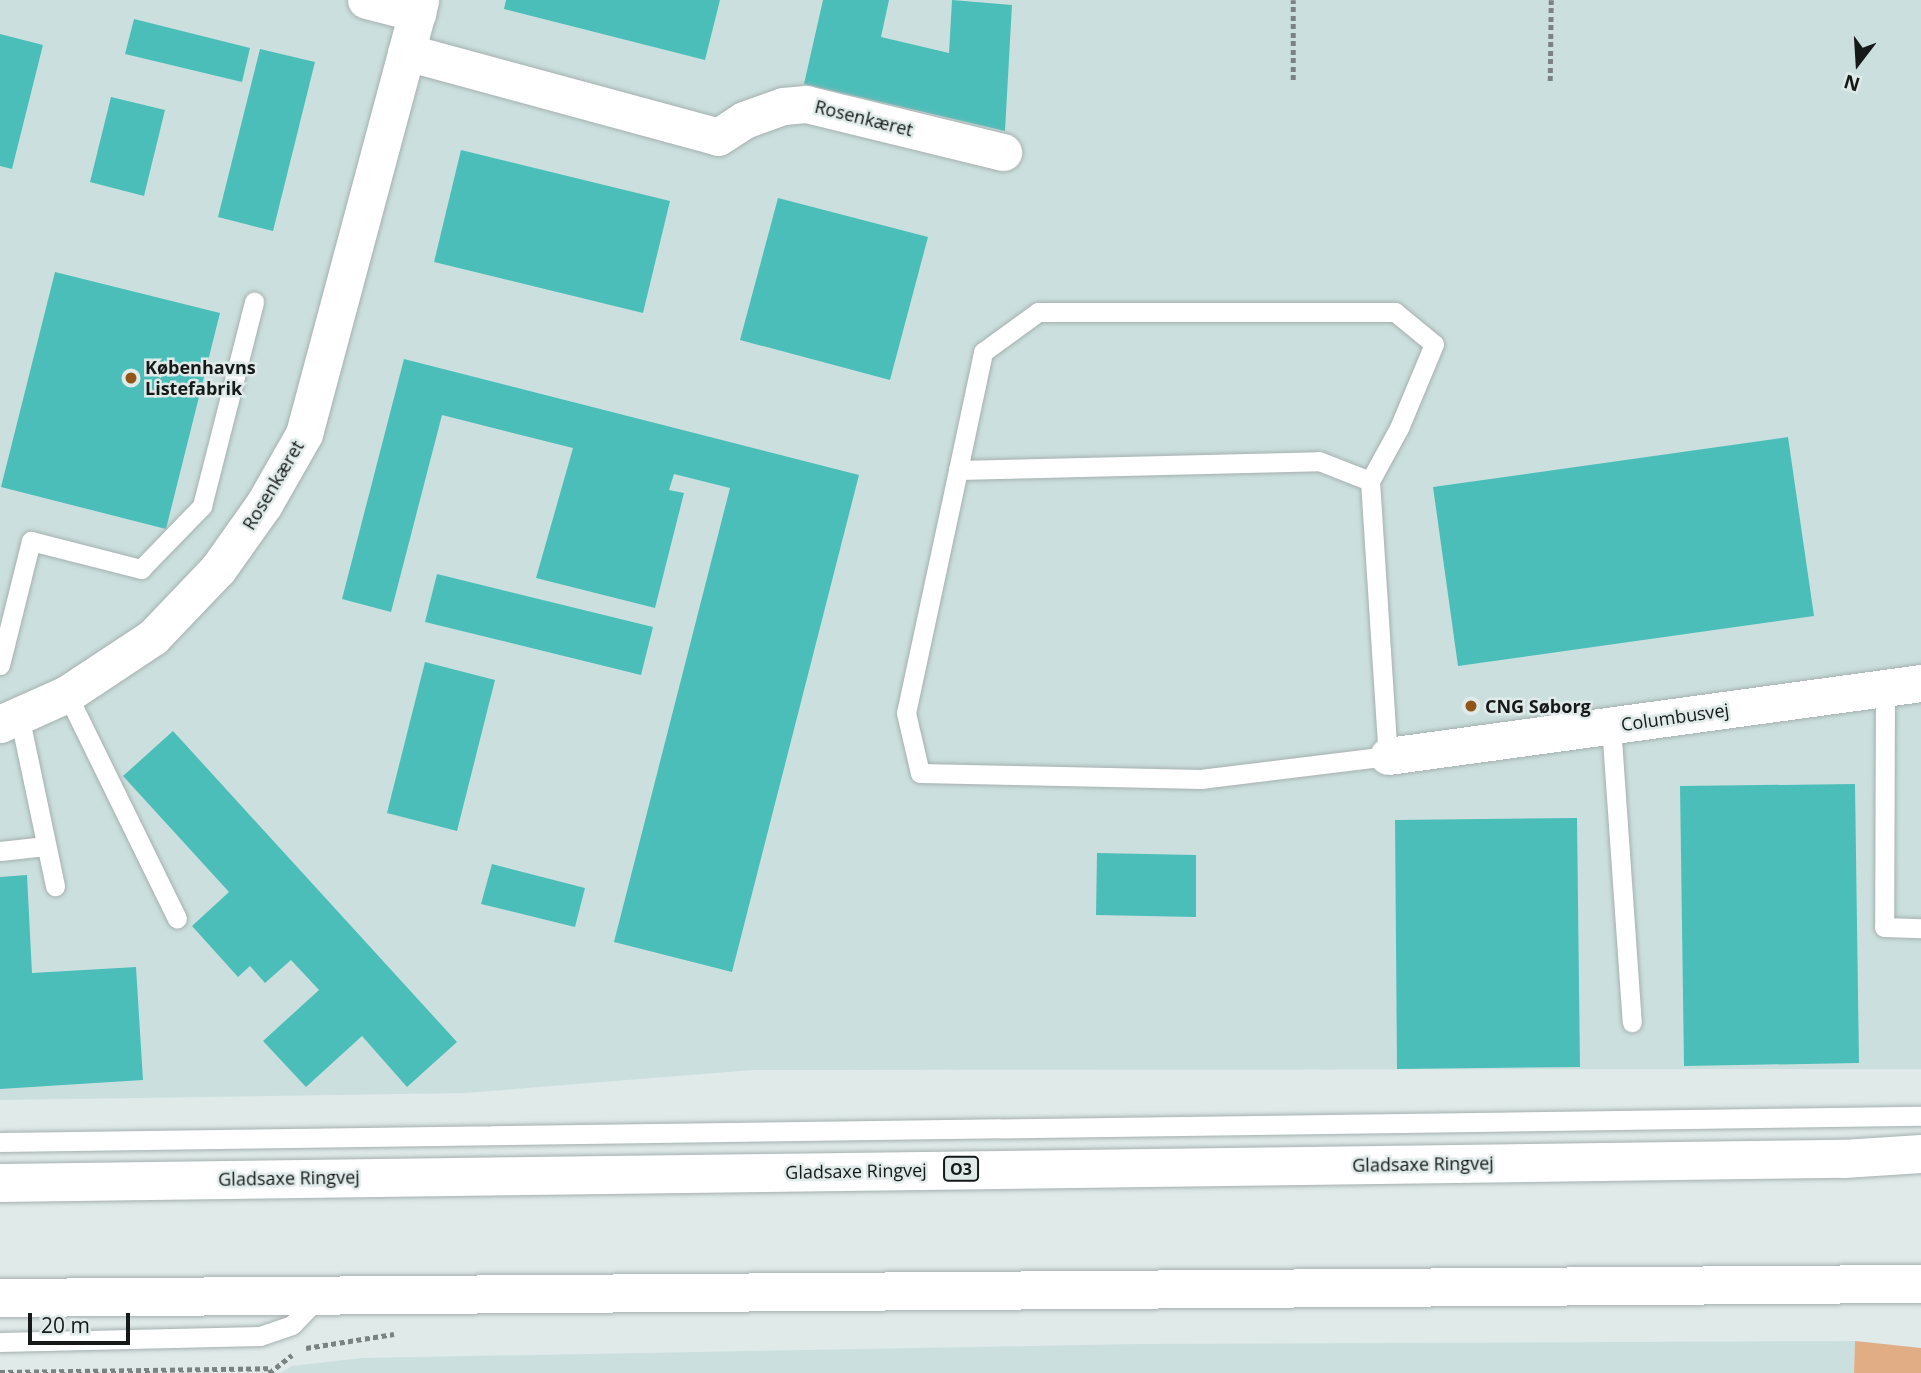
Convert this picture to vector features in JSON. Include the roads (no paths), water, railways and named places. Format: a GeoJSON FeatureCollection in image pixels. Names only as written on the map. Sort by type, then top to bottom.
{"type":"FeatureCollection","features":[{"type":"Feature","properties":{"kind":"main road","name":"Gladsaxe Ringvej"},"geometry":{"type":"LineString","coordinates":[[0,1183],[1844,1159],[1921,1154]]}},
{"type":"Feature","properties":{"kind":"main road"},"geometry":{"type":"LineString","coordinates":[[0,1298],[1921,1284]]}},
{"type":"Feature","properties":{"kind":"street"},"geometry":{"type":"LineString","coordinates":[[366,0],[419,6]]}},
{"type":"Feature","properties":{"kind":"street","name":"Rosenkæret"},"geometry":{"type":"LineString","coordinates":[[10,720],[67,694],[152,637],[218,569],[264,504],[304,434],[419,6]]}},
{"type":"Feature","properties":{"kind":"street","name":"Rosenkæret"},"geometry":{"type":"LineString","coordinates":[[406,52],[718,137],[744,120],[783,106],[806,104],[1003,152]]}},
{"type":"Feature","properties":{"kind":"street","name":"Columbusvej"},"geometry":{"type":"LineString","coordinates":[[1388,756],[1921,683]]}},
{"type":"Feature","properties":{"kind":"lane"},"geometry":{"type":"LineString","coordinates":[[0,665],[31,541],[141,569],[202,506],[254,302]]}},
{"type":"Feature","properties":{"kind":"lane"},"geometry":{"type":"LineString","coordinates":[[1038,312],[1395,312],[1434,344],[1399,428],[1370,481],[1388,756],[1202,779],[920,773],[906,713],[983,352],[1038,312]]}},
{"type":"Feature","properties":{"kind":"lane"},"geometry":{"type":"LineString","coordinates":[[958,470],[1319,461],[1370,481]]}},
{"type":"Feature","properties":{"kind":"lane"},"geometry":{"type":"LineString","coordinates":[[1885,688],[1884,927],[1921,928]]}},
{"type":"Feature","properties":{"kind":"lane"},"geometry":{"type":"LineString","coordinates":[[67,694],[177,919]]}},
{"type":"Feature","properties":{"kind":"lane"},"geometry":{"type":"LineString","coordinates":[[10,720],[55,886]]}},
{"type":"Feature","properties":{"kind":"lane"},"geometry":{"type":"LineString","coordinates":[[1611,725],[1632,1022]]}},
{"type":"Feature","properties":{"kind":"lane"},"geometry":{"type":"LineString","coordinates":[[0,850],[46,846]]}},
{"type":"Feature","properties":{"kind":"lane"},"geometry":{"type":"LineString","coordinates":[[0,1142],[1921,1115]]}},
{"type":"Feature","properties":{"kind":"lane"},"geometry":{"type":"LineString","coordinates":[[0,1342],[260,1336],[292,1325],[322,1294]]}},
{"type":"Feature","properties":{"kind":"place","name":"Københavns Listefabrik"},"geometry":{"type":"Point","coordinates":[131,378]}},
{"type":"Feature","properties":{"kind":"place","name":"CNG Søborg"},"geometry":{"type":"Point","coordinates":[1471,706]}}]}
